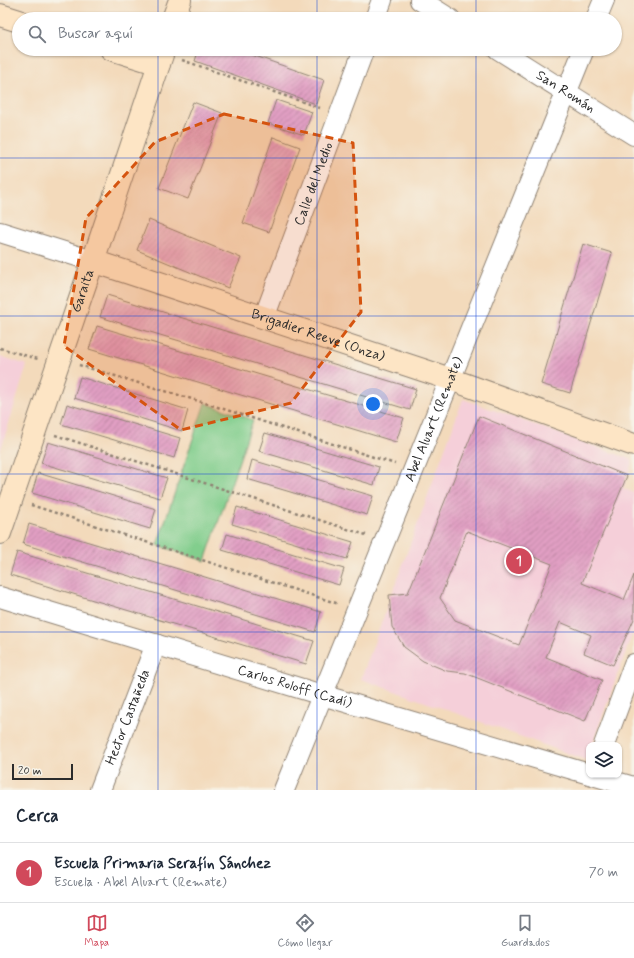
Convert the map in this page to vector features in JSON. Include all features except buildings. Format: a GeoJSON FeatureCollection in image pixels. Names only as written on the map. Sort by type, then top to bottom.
{"type":"FeatureCollection","features":[{"type":"Feature","properties":{"kind":"street"},"geometry":{"type":"LineString","coordinates":[[176,12],[180,0]]}},
{"type":"Feature","properties":{"kind":"street"},"geometry":{"type":"LineString","coordinates":[[378,12],[382,0]]}},
{"type":"Feature","properties":{"kind":"street"},"geometry":{"type":"LineString","coordinates":[[420,0],[439,12]]}},
{"type":"Feature","properties":{"kind":"street"},"geometry":{"type":"LineString","coordinates":[[599,12],[604,0]]}},
{"type":"Feature","properties":{"kind":"street"},"geometry":{"type":"LineString","coordinates":[[0,15],[12,19]]}},
{"type":"Feature","properties":{"kind":"street","name":"Garaita"},"geometry":{"type":"LineString","coordinates":[[0,533],[162,56]]}},
{"type":"Feature","properties":{"kind":"street","name":"Calle del Medio"},"geometry":{"type":"LineString","coordinates":[[264,318],[361,56]]}},
{"type":"Feature","properties":{"kind":"street","name":"San Román"},"geometry":{"type":"LineString","coordinates":[[509,56],[634,135]]}},
{"type":"Feature","properties":{"kind":"street","name":"Abel Aluart (Remate)"},"geometry":{"type":"LineString","coordinates":[[284,790],[581,56]]}},
{"type":"Feature","properties":{"kind":"street","name":"Brigadier Reeve (Onza)"},"geometry":{"type":"LineString","coordinates":[[0,232],[93,261],[450,379],[634,445]]}},
{"type":"Feature","properties":{"kind":"street","name":"Carlos Roloff (Cadí)"},"geometry":{"type":"LineString","coordinates":[[0,597],[586,774]]}},
{"type":"Feature","properties":{"kind":"street","name":"Hector Castañeda"},"geometry":{"type":"LineString","coordinates":[[100,790],[156,644]]}},
{"type":"Feature","properties":{"kind":"street"},"geometry":{"type":"LineString","coordinates":[[605,742],[634,664]]}},
{"type":"Feature","properties":{"kind":"street"},"geometry":{"type":"LineString","coordinates":[[587,790],[590,778]]}},
{"type":"Feature","properties":{"kind":"street","name":"Carlos Roloff (Cadí)"},"geometry":{"type":"LineString","coordinates":[[601,778],[634,788]]}},
{"type":"Feature","properties":{"kind":"path"},"geometry":{"type":"LineString","coordinates":[[165,56],[340,114]]}},
{"type":"Feature","properties":{"kind":"path"},"geometry":{"type":"LineString","coordinates":[[0,348],[58,362],[205,404],[414,470]]}},
{"type":"Feature","properties":{"kind":"path"},"geometry":{"type":"LineString","coordinates":[[35,429],[385,541]]}},
{"type":"Feature","properties":{"kind":"path"},"geometry":{"type":"LineString","coordinates":[[12,499],[357,610]]}},
{"type":"Feature","properties":{"kind":"highlighted area"},"geometry":{"type":"Polygon","coordinates":[[[224,114],[353,143],[361,312],[291,403],[181,430],[64,346],[86,218],[155,142],[224,114]]]}},
{"type":"Feature","properties":{"kind":"shaded area"},"geometry":{"type":"Polygon","coordinates":[[[0,356],[27,365],[0,452],[0,356]]]}},
{"type":"Feature","properties":{"kind":"shaded area"},"geometry":{"type":"Polygon","coordinates":[[[463,399],[633,460],[623,488],[634,493],[634,629],[593,742],[586,742],[586,760],[361,679],[463,399]]]}},
{"type":"Feature","properties":{"kind":"green space"},"geometry":{"type":"Polygon","coordinates":[[[205,403],[253,420],[205,561],[157,545],[205,403]]]}},
{"type":"Feature","properties":{"kind":"place","name":"Escuela Primaria Serafín Sánchez"},"geometry":{"type":"Point","coordinates":[519,561]}}]}
